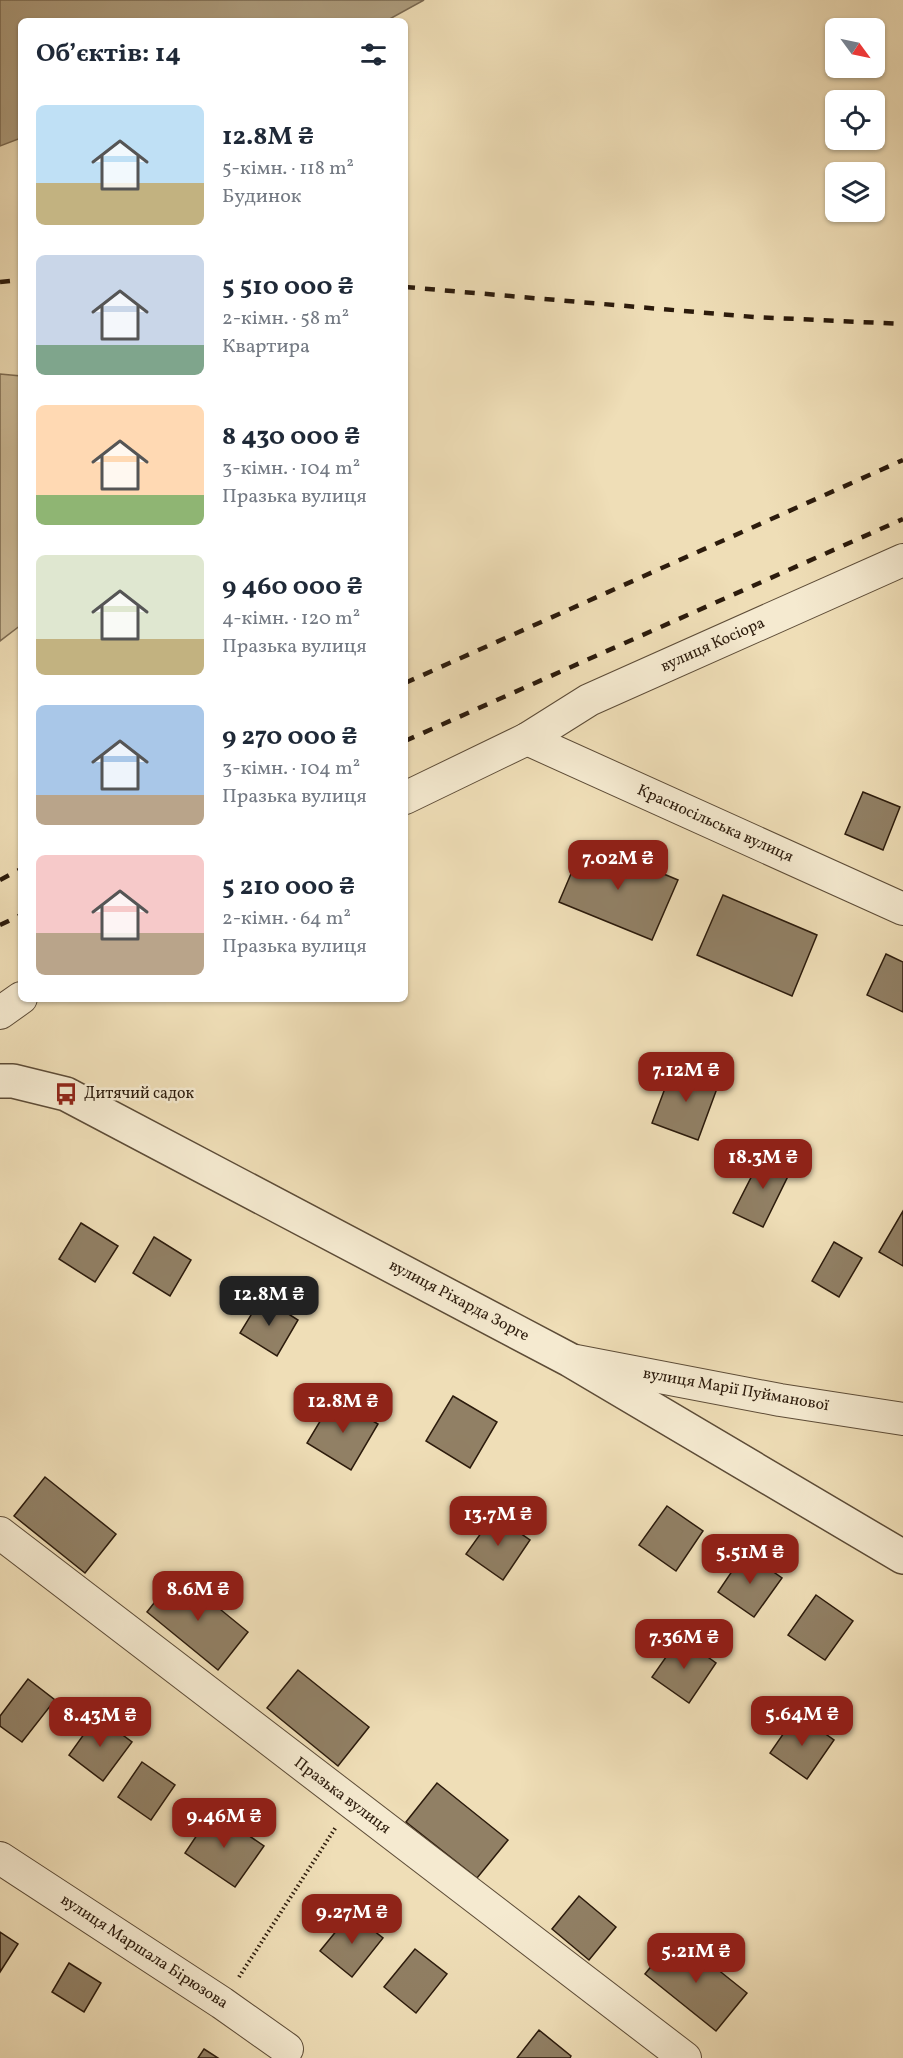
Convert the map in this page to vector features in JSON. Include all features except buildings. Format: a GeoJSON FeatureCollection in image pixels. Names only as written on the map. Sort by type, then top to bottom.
{"type":"FeatureCollection","features":[{"type":"Feature","properties":{"kind":"street","name":"вулиця Косіора"},"geometry":{"type":"LineString","coordinates":[[408,797],[527,739],[589,700],[903,560]]}},
{"type":"Feature","properties":{"kind":"street","name":"Красносільська вулиця"},"geometry":{"type":"LineString","coordinates":[[527,739],[903,909]]}},
{"type":"Feature","properties":{"kind":"street"},"geometry":{"type":"LineString","coordinates":[[0,1013],[18,1000]]}},
{"type":"Feature","properties":{"kind":"street","name":"вулиця Ріхарда Зорге"},"geometry":{"type":"LineString","coordinates":[[0,1081],[13,1081],[66,1094],[570,1360],[903,1557]]}},
{"type":"Feature","properties":{"kind":"street","name":"вулиця Марії Пуйманової"},"geometry":{"type":"LineString","coordinates":[[570,1360],[780,1400],[903,1419]]}},
{"type":"Feature","properties":{"kind":"street","name":"Празька вулиця"},"geometry":{"type":"LineString","coordinates":[[0,1533],[685,2058]]}},
{"type":"Feature","properties":{"kind":"street","name":"вулиця Маршала Бірюзова"},"geometry":{"type":"LineString","coordinates":[[0,1858],[222,2003],[287,2049]]}},
{"type":"Feature","properties":{"kind":"path"},"geometry":{"type":"LineString","coordinates":[[222,2003],[352,1803]]}},
{"type":"Feature","properties":{"kind":"shaded area"},"geometry":{"type":"Polygon","coordinates":[[[0,0],[424,0],[391,18],[18,18],[18,139],[0,146],[0,0]]]}},
{"type":"Feature","properties":{"kind":"shaded area"},"geometry":{"type":"Polygon","coordinates":[[[0,374],[18,376],[18,627],[0,641],[0,374]]]}},
{"type":"Feature","properties":{"kind":"railway"},"geometry":{"type":"LineString","coordinates":[[0,282],[18,280]]}},
{"type":"Feature","properties":{"kind":"railway"},"geometry":{"type":"LineString","coordinates":[[408,287],[754,317],[903,324]]}},
{"type":"Feature","properties":{"kind":"railway"},"geometry":{"type":"LineString","coordinates":[[408,682],[903,460]]}},
{"type":"Feature","properties":{"kind":"railway"},"geometry":{"type":"LineString","coordinates":[[408,740],[903,519]]}},
{"type":"Feature","properties":{"kind":"railway"},"geometry":{"type":"LineString","coordinates":[[0,880],[18,871]]}},
{"type":"Feature","properties":{"kind":"railway"},"geometry":{"type":"LineString","coordinates":[[0,925],[18,916]]}},
{"type":"Feature","properties":{"kind":"place","name":"Дитячий садок"},"geometry":{"type":"Point","coordinates":[66,1094]}}]}
